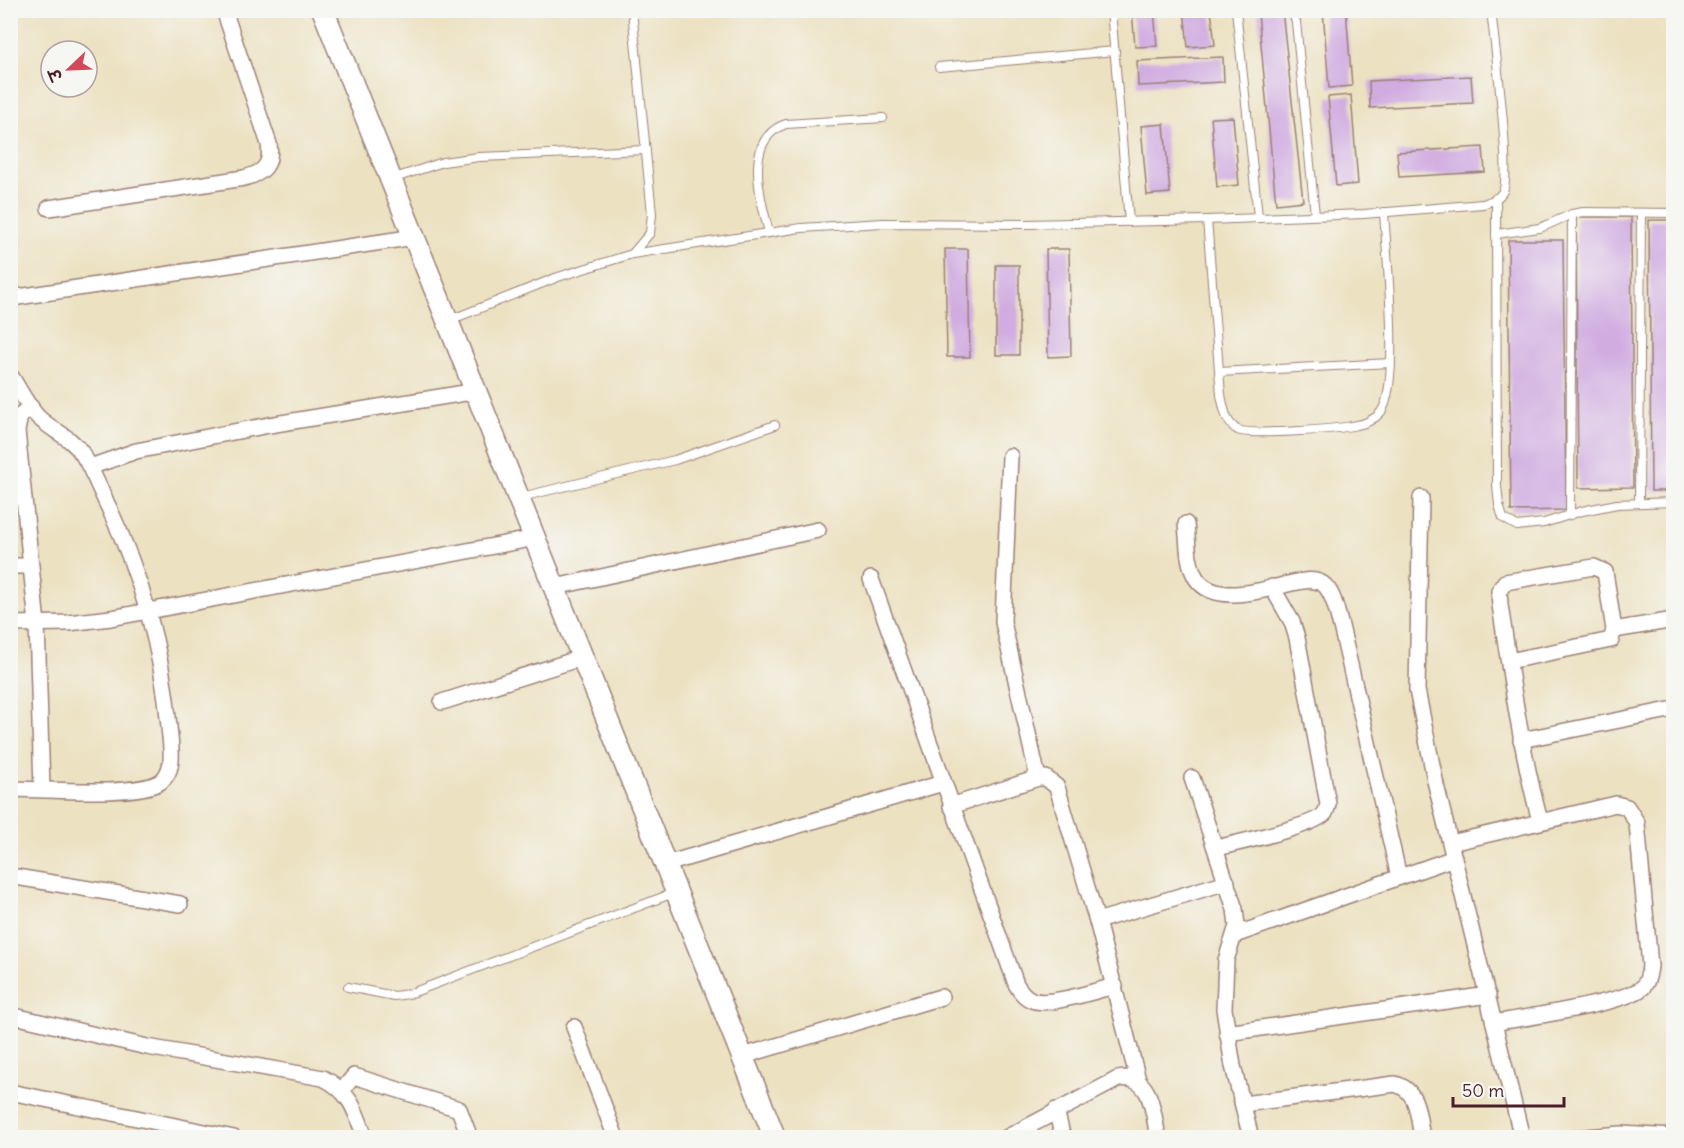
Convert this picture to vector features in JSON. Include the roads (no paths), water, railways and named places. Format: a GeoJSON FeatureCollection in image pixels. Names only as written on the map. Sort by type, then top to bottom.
{"type":"FeatureCollection","features":[{"type":"Feature","properties":{"kind":"main road"},"geometry":{"type":"LineString","coordinates":[[324,10],[775,1137]]}},
{"type":"Feature","properties":{"kind":"street"},"geometry":{"type":"LineString","coordinates":[[49,207],[244,178],[259,174],[267,166],[271,156],[269,144],[224,10]]}},
{"type":"Feature","properties":{"kind":"street"},"geometry":{"type":"LineString","coordinates":[[18,297],[416,237]]}},
{"type":"Feature","properties":{"kind":"street"},"geometry":{"type":"LineString","coordinates":[[10,375],[39,418],[75,444],[90,468],[125,542],[150,611],[166,692],[171,752],[171,768],[166,777],[159,782],[140,788],[10,789]]}},
{"type":"Feature","properties":{"kind":"street"},"geometry":{"type":"LineString","coordinates":[[90,468],[136,451],[258,427],[477,391]]}},
{"type":"Feature","properties":{"kind":"street"},"geometry":{"type":"LineString","coordinates":[[31,406],[20,416],[18,422],[16,470],[37,624],[42,789]]}},
{"type":"Feature","properties":{"kind":"street"},"geometry":{"type":"LineString","coordinates":[[1010,456],[1003,622],[1038,778]]}},
{"type":"Feature","properties":{"kind":"street"},"geometry":{"type":"LineString","coordinates":[[1420,498],[1417,690],[1452,850],[1522,1137]]}},
{"type":"Feature","properties":{"kind":"street"},"geometry":{"type":"LineString","coordinates":[[1186,525],[1191,567],[1197,580],[1205,587],[1218,592],[1235,594],[1304,580],[1323,584],[1328,590],[1341,626],[1399,877]]}},
{"type":"Feature","properties":{"kind":"street"},"geometry":{"type":"LineString","coordinates":[[555,587],[818,530]]}},
{"type":"Feature","properties":{"kind":"street"},"geometry":{"type":"LineString","coordinates":[[10,624],[68,624],[150,611],[536,538]]}},
{"type":"Feature","properties":{"kind":"street"},"geometry":{"type":"LineString","coordinates":[[10,566],[29,566]]}},
{"type":"Feature","properties":{"kind":"street"},"geometry":{"type":"LineString","coordinates":[[1509,661],[1607,642],[1614,636],[1607,577],[1601,568],[1594,567],[1505,582],[1498,591],[1521,740],[1540,821]]}},
{"type":"Feature","properties":{"kind":"street"},"geometry":{"type":"LineString","coordinates":[[871,579],[1008,965],[1023,995],[1033,1001],[1046,1002],[1115,986]]}},
{"type":"Feature","properties":{"kind":"street"},"geometry":{"type":"LineString","coordinates":[[1216,848],[1298,827],[1326,813],[1328,804],[1298,638],[1292,622],[1272,587]]}},
{"type":"Feature","properties":{"kind":"street"},"geometry":{"type":"LineString","coordinates":[[1614,630],[1674,620]]}},
{"type":"Feature","properties":{"kind":"street"},"geometry":{"type":"LineString","coordinates":[[442,702],[584,657]]}},
{"type":"Feature","properties":{"kind":"street"},"geometry":{"type":"LineString","coordinates":[[1521,740],[1669,710]]}},
{"type":"Feature","properties":{"kind":"street"},"geometry":{"type":"LineString","coordinates":[[951,806],[1038,778],[1052,781],[1061,794],[1115,986],[1138,1080],[1144,1087],[1149,1100],[1158,1137]]}},
{"type":"Feature","properties":{"kind":"street"},"geometry":{"type":"LineString","coordinates":[[1192,778],[1227,882],[1238,926],[1226,960],[1224,1009],[1227,1033],[1251,1137]]}},
{"type":"Feature","properties":{"kind":"street"},"geometry":{"type":"LineString","coordinates":[[666,864],[943,783]]}},
{"type":"Feature","properties":{"kind":"street"},"geometry":{"type":"LineString","coordinates":[[1235,935],[1399,877],[1452,850],[1540,821],[1616,804],[1627,807],[1637,823],[1645,887],[1650,966],[1648,979],[1642,989],[1630,995],[1494,1023]]}},
{"type":"Feature","properties":{"kind":"street"},"geometry":{"type":"LineString","coordinates":[[10,876],[180,904]]}},
{"type":"Feature","properties":{"kind":"street"},"geometry":{"type":"LineString","coordinates":[[1097,921],[1227,882]]}},
{"type":"Feature","properties":{"kind":"street"},"geometry":{"type":"LineString","coordinates":[[1227,1033],[1488,995]]}},
{"type":"Feature","properties":{"kind":"street"},"geometry":{"type":"LineString","coordinates":[[743,1056],[941,997]]}},
{"type":"Feature","properties":{"kind":"street"},"geometry":{"type":"LineString","coordinates":[[10,1015],[147,1047],[323,1078],[342,1089],[350,1098],[365,1137]]}},
{"type":"Feature","properties":{"kind":"street"},"geometry":{"type":"LineString","coordinates":[[574,1027],[616,1137]]}},
{"type":"Feature","properties":{"kind":"street"},"geometry":{"type":"LineString","coordinates":[[342,1089],[354,1076],[459,1109],[470,1137]]}},
{"type":"Feature","properties":{"kind":"street"},"geometry":{"type":"LineString","coordinates":[[1006,1137],[1118,1079],[1128,1077],[1138,1080]]}},
{"type":"Feature","properties":{"kind":"street"},"geometry":{"type":"LineString","coordinates":[[1243,1104],[1395,1084],[1404,1086],[1411,1093],[1422,1137]]}},
{"type":"Feature","properties":{"kind":"street"},"geometry":{"type":"LineString","coordinates":[[10,1092],[234,1137]]}},
{"type":"Feature","properties":{"kind":"street"},"geometry":{"type":"LineString","coordinates":[[1056,1110],[1063,1137]]}},
{"type":"Feature","properties":{"kind":"street"},"geometry":{"type":"LineString","coordinates":[[1576,1137],[1621,1134],[1674,1137]]}},
{"type":"Feature","properties":{"kind":"lane"},"geometry":{"type":"LineString","coordinates":[[632,10],[652,225],[645,241],[632,254]]}},
{"type":"Feature","properties":{"kind":"lane"},"geometry":{"type":"LineString","coordinates":[[1111,10],[1129,222]]}},
{"type":"Feature","properties":{"kind":"lane"},"geometry":{"type":"LineString","coordinates":[[1236,10],[1258,216]]}},
{"type":"Feature","properties":{"kind":"lane"},"geometry":{"type":"LineString","coordinates":[[1292,10],[1296,22],[1315,215]]}},
{"type":"Feature","properties":{"kind":"lane"},"geometry":{"type":"LineString","coordinates":[[449,320],[558,278],[632,254],[769,233],[882,223],[1207,220],[1466,207],[1496,198],[1503,191],[1504,151],[1491,10]]}},
{"type":"Feature","properties":{"kind":"lane"},"geometry":{"type":"LineString","coordinates":[[939,67],[1114,51]]}},
{"type":"Feature","properties":{"kind":"lane"},"geometry":{"type":"LineString","coordinates":[[769,233],[759,191],[759,157],[765,136],[774,128],[786,124],[883,118]]}},
{"type":"Feature","properties":{"kind":"lane"},"geometry":{"type":"LineString","coordinates":[[392,179],[443,162],[479,157],[645,150]]}},
{"type":"Feature","properties":{"kind":"lane"},"geometry":{"type":"LineString","coordinates":[[1496,198],[1498,505],[1503,518],[1517,526],[1544,523],[1617,504],[1674,502]]}},
{"type":"Feature","properties":{"kind":"lane"},"geometry":{"type":"LineString","coordinates":[[1207,220],[1219,372],[1225,416],[1230,424],[1240,431],[1271,432],[1356,426],[1370,421],[1381,412],[1388,393],[1391,363],[1384,212]]}},
{"type":"Feature","properties":{"kind":"lane"},"geometry":{"type":"LineString","coordinates":[[1639,503],[1641,213]]}},
{"type":"Feature","properties":{"kind":"lane"},"geometry":{"type":"LineString","coordinates":[[1496,234],[1540,228],[1572,214],[1674,213]]}},
{"type":"Feature","properties":{"kind":"lane"},"geometry":{"type":"LineString","coordinates":[[1570,515],[1572,214]]}},
{"type":"Feature","properties":{"kind":"lane"},"geometry":{"type":"LineString","coordinates":[[1219,372],[1391,363]]}},
{"type":"Feature","properties":{"kind":"lane"},"geometry":{"type":"LineString","coordinates":[[519,497],[675,460],[775,425]]}},
{"type":"Feature","properties":{"kind":"lane"},"geometry":{"type":"LineString","coordinates":[[348,987],[394,996],[409,994],[678,891]]}}]}
